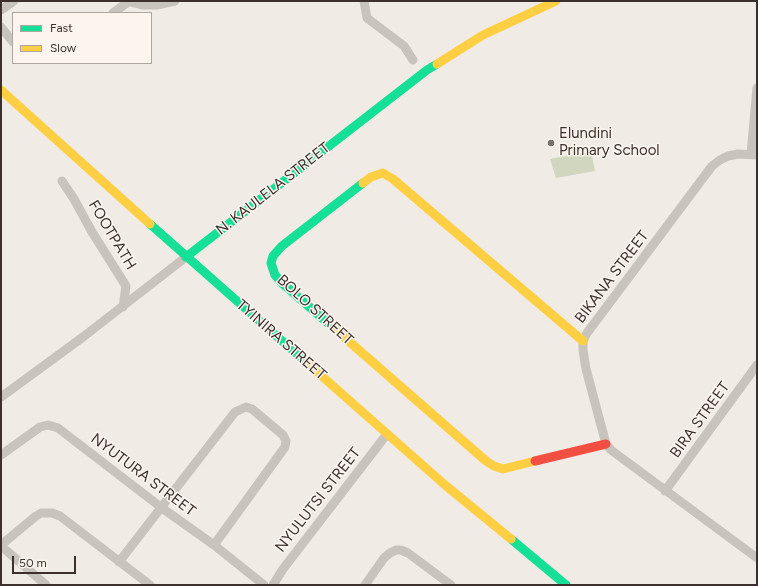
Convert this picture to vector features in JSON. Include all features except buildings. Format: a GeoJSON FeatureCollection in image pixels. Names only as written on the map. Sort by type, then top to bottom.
{"type":"FeatureCollection","features":[{"type":"Feature","properties":{"kind":"street"},"geometry":{"type":"LineString","coordinates":[[1,10],[14,1]]}},
{"type":"Feature","properties":{"kind":"street"},"geometry":{"type":"LineString","coordinates":[[114,12],[128,2],[150,5],[175,1]]}},
{"type":"Feature","properties":{"kind":"street"},"geometry":{"type":"LineString","coordinates":[[364,1],[367,18],[404,46],[413,60]]}},
{"type":"Feature","properties":{"kind":"street","name":"N. KAULELA STREET"},"geometry":{"type":"LineString","coordinates":[[1,397],[123,307],[427,70],[483,35],[556,1]]}},
{"type":"Feature","properties":{"kind":"street"},"geometry":{"type":"LineString","coordinates":[[1,27],[12,41]]}},
{"type":"Feature","properties":{"kind":"street"},"geometry":{"type":"LineString","coordinates":[[754,155],[757,88]]}},
{"type":"Feature","properties":{"kind":"street","name":"TYINIRA STREET"},"geometry":{"type":"LineString","coordinates":[[1,90],[186,257],[445,485],[566,585]]}},
{"type":"Feature","properties":{"kind":"street","name":"BIKANA STREET"},"geometry":{"type":"LineString","coordinates":[[606,444],[583,358],[583,341],[712,166],[728,156],[754,155]]}},
{"type":"Feature","properties":{"kind":"street","name":"BOLO STREET"},"geometry":{"type":"LineString","coordinates":[[583,341],[393,178],[383,172],[371,177],[282,246],[273,256],[271,263],[275,275],[282,282],[486,461],[494,466],[503,469],[606,444]]}},
{"type":"Feature","properties":{"kind":"street","name":"FOOTPATH"},"geometry":{"type":"LineString","coordinates":[[62,181],[126,286],[123,307]]}},
{"type":"Feature","properties":{"kind":"street","name":"BIRA STREET"},"geometry":{"type":"LineString","coordinates":[[665,491],[757,365]]}},
{"type":"Feature","properties":{"kind":"street"},"geometry":{"type":"LineString","coordinates":[[119,562],[235,412],[246,407],[252,409],[283,435],[286,441],[285,447],[214,545]]}},
{"type":"Feature","properties":{"kind":"street","name":"NYUTURA STREET"},"geometry":{"type":"LineString","coordinates":[[1,456],[40,428],[53,425],[64,431],[162,508],[214,545],[264,585]]}},
{"type":"Feature","properties":{"kind":"street","name":"NYULUTSI STREET"},"geometry":{"type":"LineString","coordinates":[[273,585],[283,569],[387,434]]}},
{"type":"Feature","properties":{"kind":"street"},"geometry":{"type":"LineString","coordinates":[[606,444],[618,456],[757,558]]}},
{"type":"Feature","properties":{"kind":"street"},"geometry":{"type":"LineString","coordinates":[[46,585],[1,546],[41,513],[52,513],[60,516],[150,585]]}},
{"type":"Feature","properties":{"kind":"street"},"geometry":{"type":"LineString","coordinates":[[365,585],[384,558],[396,550],[401,550],[408,553],[450,585]]}},
{"type":"Feature","properties":{"kind":"green space"},"geometry":{"type":"Polygon","coordinates":[[[591,151],[595,171],[556,178],[550,159],[591,151]]]}},
{"type":"Feature","properties":{"kind":"traffic: fast"},"geometry":{"type":"LineString","coordinates":[[186,257],[427,70],[437,64]]}},
{"type":"Feature","properties":{"kind":"traffic: fast"},"geometry":{"type":"LineString","coordinates":[[337,331],[282,283],[275,275],[271,263],[273,256],[282,246],[363,183]]}},
{"type":"Feature","properties":{"kind":"traffic: fast"},"geometry":{"type":"LineString","coordinates":[[150,224],[307,363]]}},
{"type":"Feature","properties":{"kind":"traffic: fast"},"geometry":{"type":"LineString","coordinates":[[511,539],[566,585]]}},
{"type":"Feature","properties":{"kind":"traffic: slow"},"geometry":{"type":"LineString","coordinates":[[437,64],[483,35],[556,1]]}},
{"type":"Feature","properties":{"kind":"traffic: slow"},"geometry":{"type":"LineString","coordinates":[[1,90],[150,224]]}},
{"type":"Feature","properties":{"kind":"traffic: slow"},"geometry":{"type":"LineString","coordinates":[[363,183],[371,177],[383,173],[393,179],[583,341]]}},
{"type":"Feature","properties":{"kind":"traffic: slow"},"geometry":{"type":"LineString","coordinates":[[337,331],[486,461],[503,469],[535,461]]}},
{"type":"Feature","properties":{"kind":"traffic: slow"},"geometry":{"type":"LineString","coordinates":[[307,363],[445,485],[511,539]]}},
{"type":"Feature","properties":{"kind":"traffic: jam"},"geometry":{"type":"LineString","coordinates":[[535,461],[606,444]]}},
{"type":"Feature","properties":{"kind":"place","name":"Elundini Primary School"},"geometry":{"type":"Point","coordinates":[551,143]}}]}
